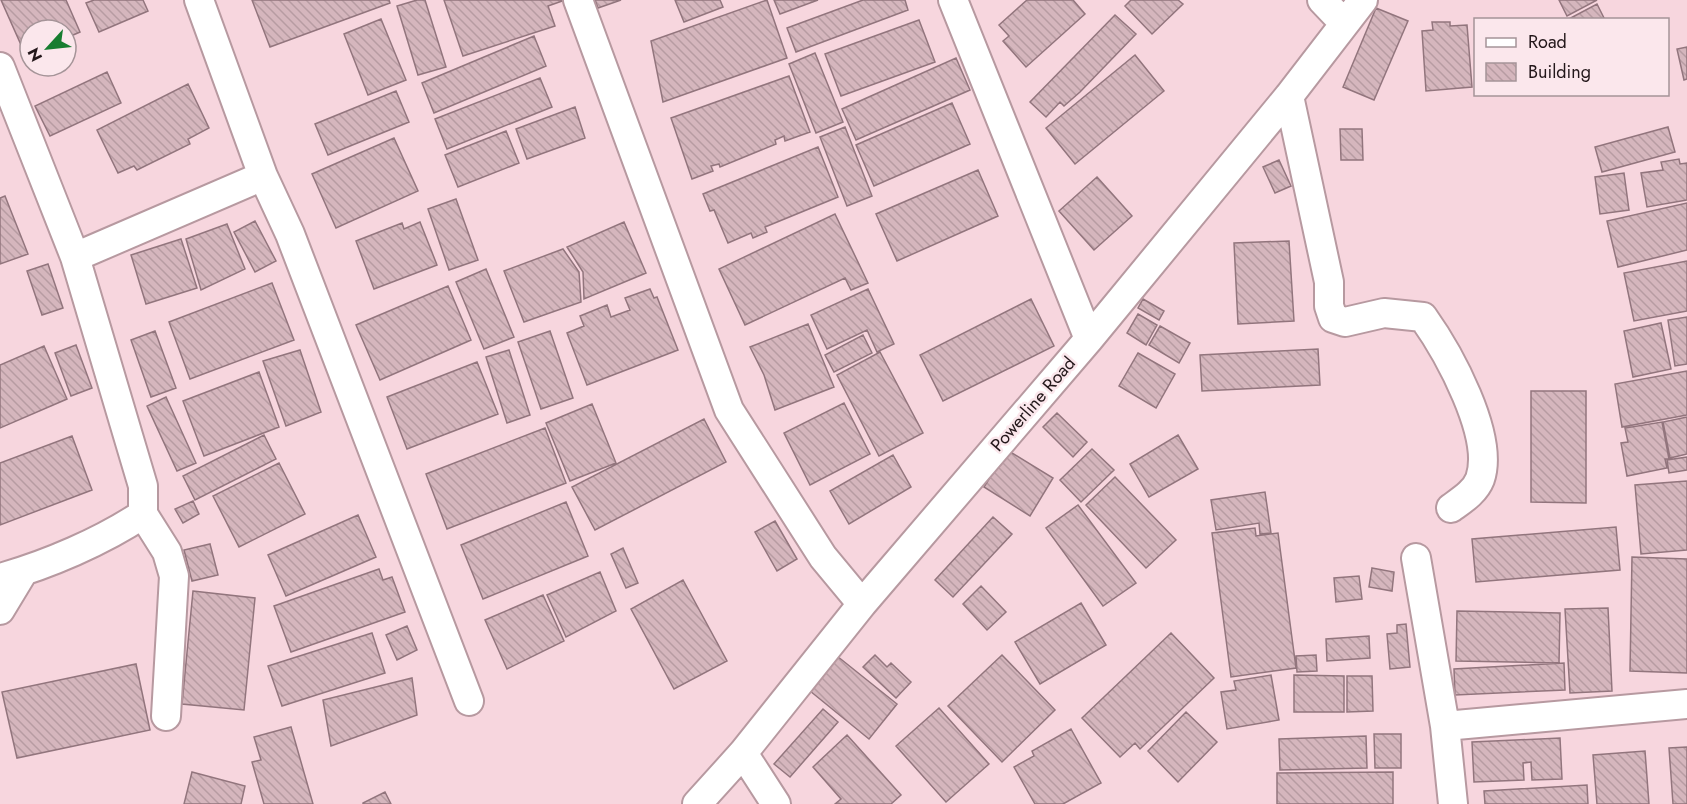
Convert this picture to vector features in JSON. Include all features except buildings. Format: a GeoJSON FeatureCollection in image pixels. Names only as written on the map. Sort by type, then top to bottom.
{"type":"FeatureCollection","features":[{"type":"Feature","properties":{"kind":"street"},"geometry":{"type":"LineString","coordinates":[[199,0],[263,176],[290,234],[469,701]]}},
{"type":"Feature","properties":{"kind":"street"},"geometry":{"type":"LineString","coordinates":[[578,0],[729,410],[823,557],[862,604]]}},
{"type":"Feature","properties":{"kind":"street"},"geometry":{"type":"LineString","coordinates":[[953,0],[1089,339]]}},
{"type":"Feature","properties":{"kind":"street"},"geometry":{"type":"LineString","coordinates":[[1322,0],[1343,22]]}},
{"type":"Feature","properties":{"kind":"street","name":"Powerline Road"},"geometry":{"type":"LineString","coordinates":[[697,804],[743,753],[862,604],[1089,339],[1289,96],[1343,22],[1363,0]]}},
{"type":"Feature","properties":{"kind":"street"},"geometry":{"type":"LineString","coordinates":[[0,67],[75,257],[143,486],[143,514],[167,552],[174,576],[166,716]]}},
{"type":"Feature","properties":{"kind":"street"},"geometry":{"type":"LineString","coordinates":[[1289,96],[1329,282],[1329,306],[1333,318],[1345,322],[1384,314],[1423,317],[1446,349],[1467,399],[1482,439],[1480,478],[1470,494],[1451,507]]}},
{"type":"Feature","properties":{"kind":"street"},"geometry":{"type":"LineString","coordinates":[[75,257],[263,176]]}},
{"type":"Feature","properties":{"kind":"street"},"geometry":{"type":"LineString","coordinates":[[0,610],[11,575],[123,527],[143,514]]}},
{"type":"Feature","properties":{"kind":"street"},"geometry":{"type":"LineString","coordinates":[[1416,558],[1445,726],[1453,804]]}},
{"type":"Feature","properties":{"kind":"street"},"geometry":{"type":"LineString","coordinates":[[1445,726],[1687,704]]}},
{"type":"Feature","properties":{"kind":"street"},"geometry":{"type":"LineString","coordinates":[[743,753],[776,804]]}}]}
